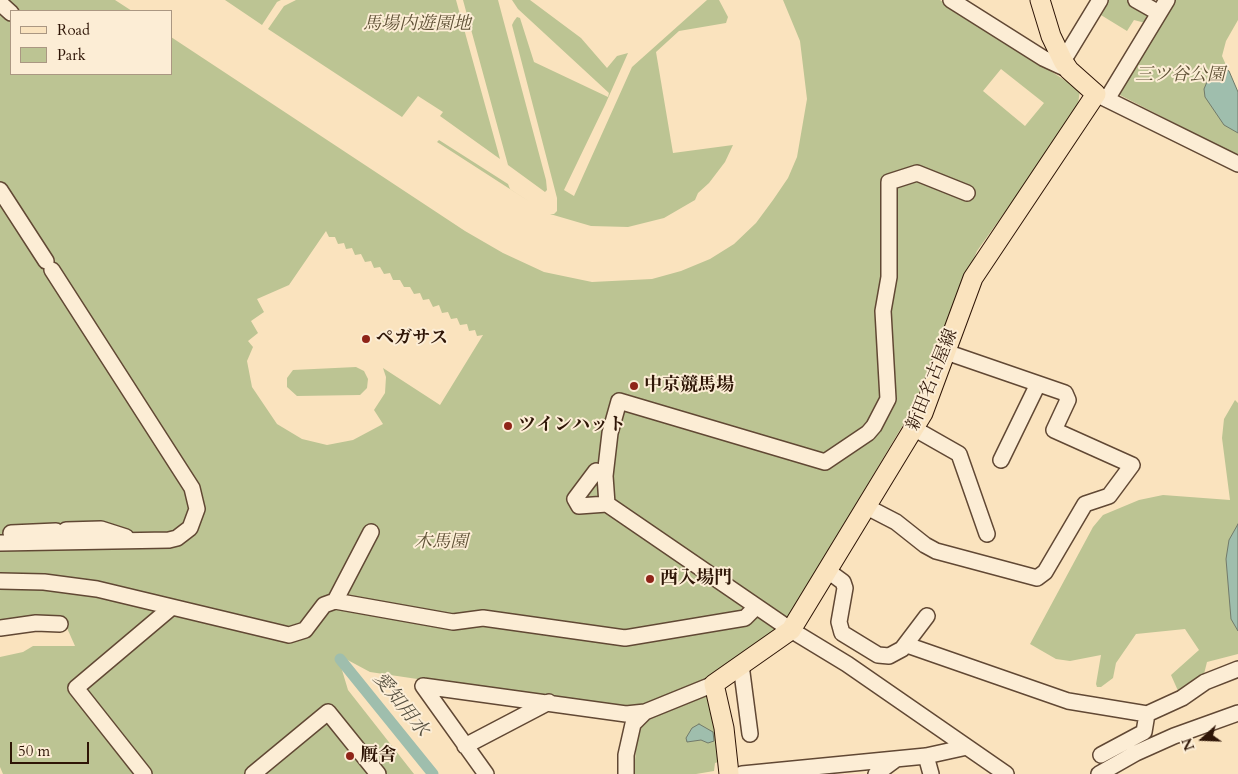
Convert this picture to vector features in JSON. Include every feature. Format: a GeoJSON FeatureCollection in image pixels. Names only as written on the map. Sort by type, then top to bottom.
{"type":"FeatureCollection","features":[{"type":"Feature","properties":{"kind":"main road"},"geometry":{"type":"LineString","coordinates":[[1040,0],[1051,36],[1066,65],[1102,97]]}},
{"type":"Feature","properties":{"kind":"main road","name":"新田名古屋線"},"geometry":{"type":"LineString","coordinates":[[714,684],[791,630],[914,429],[946,352],[967,292],[977,271],[1102,97]]}},
{"type":"Feature","properties":{"kind":"main road"},"geometry":{"type":"LineString","coordinates":[[714,684],[733,774]]}},
{"type":"Feature","properties":{"kind":"street"},"geometry":{"type":"LineString","coordinates":[[951,0],[1044,58],[1066,65],[1100,0]]}},
{"type":"Feature","properties":{"kind":"street"},"geometry":{"type":"LineString","coordinates":[[1136,0],[1163,6],[1102,97],[1238,164]]}},
{"type":"Feature","properties":{"kind":"street"},"geometry":{"type":"LineString","coordinates":[[0,3],[10,12]]}},
{"type":"Feature","properties":{"kind":"street"},"geometry":{"type":"LineString","coordinates":[[607,504],[605,476],[610,433],[619,401],[825,462],[868,433],[874,426],[888,399],[883,311],[889,277],[889,182],[917,173],[967,193]]}},
{"type":"Feature","properties":{"kind":"street"},"geometry":{"type":"LineString","coordinates":[[0,190],[192,488],[197,500],[194,519],[190,528],[182,535],[169,540],[0,543]]}},
{"type":"Feature","properties":{"kind":"street"},"geometry":{"type":"LineString","coordinates":[[867,507],[896,522],[925,545],[936,551],[976,560],[1036,578],[1045,572],[1086,504],[1109,496],[1132,465],[1054,430],[1068,396],[1066,393],[946,352]]}},
{"type":"Feature","properties":{"kind":"street"},"geometry":{"type":"LineString","coordinates":[[1001,460],[1038,384]]}},
{"type":"Feature","properties":{"kind":"street"},"geometry":{"type":"LineString","coordinates":[[914,429],[959,454],[987,534]]}},
{"type":"Feature","properties":{"kind":"street"},"geometry":{"type":"LineString","coordinates":[[605,476],[596,471],[575,499],[579,506],[607,504],[756,607],[847,664],[1006,774]]}},
{"type":"Feature","properties":{"kind":"street"},"geometry":{"type":"LineString","coordinates":[[0,533],[101,529],[138,541]]}},
{"type":"Feature","properties":{"kind":"street"},"geometry":{"type":"LineString","coordinates":[[335,601],[371,532]]}},
{"type":"Feature","properties":{"kind":"street"},"geometry":{"type":"LineString","coordinates":[[0,549],[29,542]]}},
{"type":"Feature","properties":{"kind":"street"},"geometry":{"type":"LineString","coordinates":[[828,571],[843,582],[845,588],[839,622],[842,633],[878,655],[889,656],[907,645],[926,616]]}},
{"type":"Feature","properties":{"kind":"street"},"geometry":{"type":"LineString","coordinates":[[0,581],[44,582],[79,586],[289,635],[305,630],[324,605],[335,601],[452,622],[483,618],[625,638],[745,618],[756,607]]}},
{"type":"Feature","properties":{"kind":"street"},"geometry":{"type":"LineString","coordinates":[[144,774],[76,688],[172,607]]}},
{"type":"Feature","properties":{"kind":"street"},"geometry":{"type":"LineString","coordinates":[[0,628],[36,622],[60,624]]}},
{"type":"Feature","properties":{"kind":"street"},"geometry":{"type":"LineString","coordinates":[[907,645],[1068,700],[1147,714],[1182,698],[1205,682],[1238,669]]}},
{"type":"Feature","properties":{"kind":"street"},"geometry":{"type":"LineString","coordinates":[[741,665],[750,734]]}},
{"type":"Feature","properties":{"kind":"street"},"geometry":{"type":"LineString","coordinates":[[486,774],[423,686],[626,714],[645,712],[714,684]]}},
{"type":"Feature","properties":{"kind":"street"},"geometry":{"type":"LineString","coordinates":[[465,746],[549,702]]}},
{"type":"Feature","properties":{"kind":"street"},"geometry":{"type":"LineString","coordinates":[[253,774],[328,712],[378,774]]}},
{"type":"Feature","properties":{"kind":"street"},"geometry":{"type":"LineString","coordinates":[[626,774],[626,755],[633,724],[645,712]]}},
{"type":"Feature","properties":{"kind":"street"},"geometry":{"type":"LineString","coordinates":[[1099,774],[1136,753],[1174,736],[1238,713]]}},
{"type":"Feature","properties":{"kind":"street"},"geometry":{"type":"LineString","coordinates":[[1101,755],[1144,732],[1147,714]]}},
{"type":"Feature","properties":{"kind":"street"},"geometry":{"type":"LineString","coordinates":[[733,774],[805,771],[926,756],[966,746]]}},
{"type":"Feature","properties":{"kind":"street"},"geometry":{"type":"LineString","coordinates":[[926,756],[931,774]]}},
{"type":"Feature","properties":{"kind":"street"},"geometry":{"type":"LineString","coordinates":[[876,774],[896,759]]}},
{"type":"Feature","properties":{"kind":"green space","name":"中京競馬場"},"geometry":{"type":"Polygon","coordinates":[[[0,0],[115,0],[130,10],[10,10],[10,75],[172,75],[172,38],[465,231],[503,253],[544,272],[592,282],[652,279],[681,271],[710,259],[734,244],[756,223],[788,178],[797,157],[807,99],[800,41],[783,0],[940,0],[1080,90],[1077,111],[977,251],[913,408],[790,615],[771,638],[713,678],[627,710],[370,672],[342,657],[339,660],[348,690],[414,774],[3,774],[0,767],[0,657],[23,652],[33,646],[75,646],[63,619],[0,624],[0,0]],[[1001,69],[983,91],[1025,126],[1044,103],[1001,69]],[[326,231],[289,285],[257,299],[264,312],[251,321],[258,333],[248,341],[253,347],[247,361],[252,387],[277,424],[302,439],[327,445],[353,440],[383,424],[374,410],[385,393],[386,377],[383,368],[440,405],[483,335],[477,336],[475,330],[469,331],[467,324],[460,325],[457,318],[451,319],[448,312],[442,313],[439,305],[433,307],[429,299],[423,300],[420,293],[414,294],[410,287],[404,287],[400,280],[393,280],[390,273],[384,274],[380,267],[374,268],[371,261],[365,262],[361,254],[355,255],[352,248],[346,249],[344,243],[338,244],[335,237],[329,237],[326,231]]]}},
{"type":"Feature","properties":{"kind":"green space"},"geometry":{"type":"Polygon","coordinates":[[[225,0],[281,0],[277,2],[262,25],[225,0]]]}},
{"type":"Feature","properties":{"kind":"green space","name":"馬場内遊園地"},"geometry":{"type":"Polygon","coordinates":[[[296,0],[456,0],[500,159],[440,116],[443,112],[418,96],[402,117],[268,29],[284,6],[296,0]]]}},
{"type":"Feature","properties":{"kind":"green space"},"geometry":{"type":"Polygon","coordinates":[[[463,0],[498,0],[546,180],[547,190],[545,192],[508,165],[463,0]]]}},
{"type":"Feature","properties":{"kind":"green space"},"geometry":{"type":"Polygon","coordinates":[[[512,0],[530,0],[581,38],[607,68],[617,56],[628,53],[605,105],[564,190],[574,196],[632,67],[707,0],[719,0],[728,17],[726,23],[679,31],[656,52],[673,153],[733,145],[725,162],[709,183],[698,193],[695,200],[664,218],[628,227],[591,226],[550,214],[554,214],[557,211],[557,198],[512,25],[517,17],[520,18],[534,62],[608,97],[609,93],[518,9],[512,0]]]}},
{"type":"Feature","properties":{"kind":"green space"},"geometry":{"type":"Polygon","coordinates":[[[1103,0],[1132,0],[1156,13],[1149,24],[1134,20],[1127,31],[1096,12],[1103,0]]]}},
{"type":"Feature","properties":{"kind":"green space","name":"三ツ谷公園"},"geometry":{"type":"Polygon","coordinates":[[[1172,0],[1238,0],[1238,20],[1226,41],[1222,56],[1238,92],[1238,156],[1116,93],[1172,0]]]}},
{"type":"Feature","properties":{"kind":"green space"},"geometry":{"type":"Polygon","coordinates":[[[439,140],[508,184],[510,189],[530,202],[437,142],[439,140]]]}},
{"type":"Feature","properties":{"kind":"green space"},"geometry":{"type":"Polygon","coordinates":[[[356,367],[364,371],[368,379],[367,388],[360,395],[297,396],[287,387],[287,378],[293,370],[356,367]]]}},
{"type":"Feature","properties":{"kind":"green space"},"geometry":{"type":"Polygon","coordinates":[[[1235,400],[1238,403],[1238,654],[1207,662],[1203,678],[1179,693],[1171,675],[1199,650],[1185,629],[1136,634],[1116,663],[1113,678],[1101,687],[1097,687],[1096,684],[1101,655],[1070,661],[1056,659],[1030,644],[1093,527],[1103,515],[1139,500],[1163,495],[1230,500],[1222,438],[1224,419],[1235,400]]]}},
{"type":"Feature","properties":{"kind":"green space"},"geometry":{"type":"Polygon","coordinates":[[[707,692],[724,760],[715,763],[714,771],[696,774],[634,774],[637,734],[646,718],[707,692]]]}},
{"type":"Feature","properties":{"kind":"shaded area"},"geometry":{"type":"Polygon","coordinates":[[[1223,68],[1229,71],[1238,92],[1238,133],[1224,125],[1205,97],[1204,89],[1209,77],[1223,68]]]}},
{"type":"Feature","properties":{"kind":"shaded area"},"geometry":{"type":"Polygon","coordinates":[[[1238,524],[1238,631],[1231,619],[1226,559],[1229,540],[1238,524]]]}},
{"type":"Feature","properties":{"kind":"shaded area"},"geometry":{"type":"Polygon","coordinates":[[[699,724],[713,732],[714,741],[708,743],[701,740],[687,742],[686,738],[692,728],[699,724]]]}},
{"type":"Feature","properties":{"kind":"waterway","name":"愛知用水"},"geometry":{"type":"LineString","coordinates":[[340,659],[433,774]]}},
{"type":"Feature","properties":{"kind":"place","name":"ペガサス"},"geometry":{"type":"Point","coordinates":[366,339]}},
{"type":"Feature","properties":{"kind":"place","name":"中京競馬場"},"geometry":{"type":"Point","coordinates":[634,386]}},
{"type":"Feature","properties":{"kind":"place","name":"ツインハット"},"geometry":{"type":"Point","coordinates":[508,426]}},
{"type":"Feature","properties":{"kind":"place","name":"西入場門"},"geometry":{"type":"Point","coordinates":[650,579]}},
{"type":"Feature","properties":{"kind":"place","name":"厩舎"},"geometry":{"type":"Point","coordinates":[350,756]}},
{"type":"Feature","properties":{"kind":"park label","name":"木馬園"},"geometry":{"type":"Point","coordinates":[441,543]}}]}
